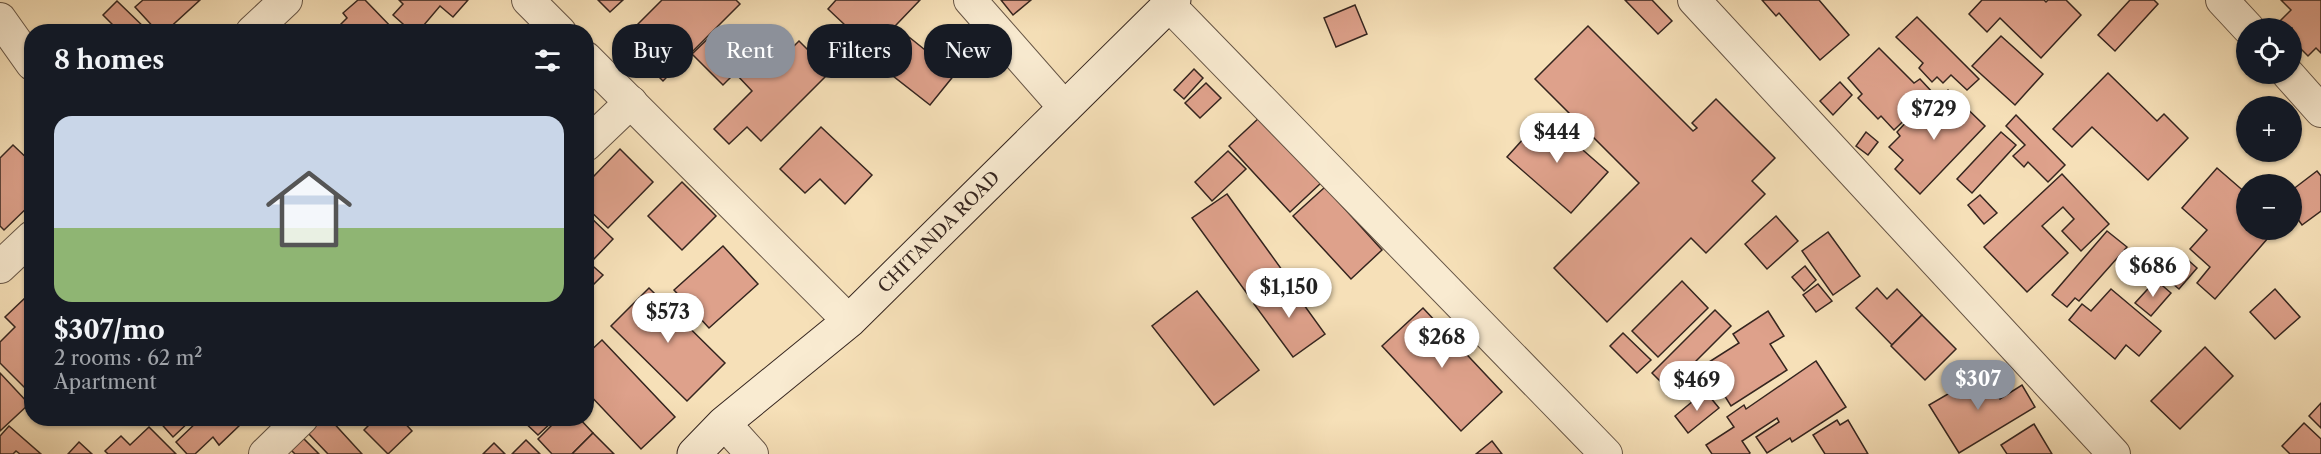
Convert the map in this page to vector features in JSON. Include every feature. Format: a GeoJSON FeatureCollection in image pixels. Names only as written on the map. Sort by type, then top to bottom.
{"type":"FeatureCollection","features":[{"type":"Feature","properties":{"kind":"street"},"geometry":{"type":"LineString","coordinates":[[260,24],[286,0]]}},
{"type":"Feature","properties":{"kind":"street"},"geometry":{"type":"LineString","coordinates":[[528,0],[552,24]]}},
{"type":"Feature","properties":{"kind":"street"},"geometry":{"type":"LineString","coordinates":[[970,0],[1065,108]]}},
{"type":"Feature","properties":{"kind":"street"},"geometry":{"type":"LineString","coordinates":[[1694,0],[2114,454]]}},
{"type":"Feature","properties":{"kind":"street"},"geometry":{"type":"LineString","coordinates":[[2222,0],[2239,18]]}},
{"type":"Feature","properties":{"kind":"street"},"geometry":{"type":"LineString","coordinates":[[1172,3],[1606,454]]}},
{"type":"Feature","properties":{"kind":"street","name":"CHITANDA ROAD"},"geometry":{"type":"LineString","coordinates":[[694,454],[724,423],[849,321],[1172,3]]}},
{"type":"Feature","properties":{"kind":"street"},"geometry":{"type":"LineString","coordinates":[[0,19],[24,53]]}},
{"type":"Feature","properties":{"kind":"street"},"geometry":{"type":"LineString","coordinates":[[594,66],[849,321]]}},
{"type":"Feature","properties":{"kind":"street"},"geometry":{"type":"LineString","coordinates":[[2297,84],[2321,111]]}},
{"type":"Feature","properties":{"kind":"street"},"geometry":{"type":"LineString","coordinates":[[594,137],[631,102]]}},
{"type":"Feature","properties":{"kind":"street"},"geometry":{"type":"LineString","coordinates":[[0,267],[24,244]]}},
{"type":"Feature","properties":{"kind":"street"},"geometry":{"type":"LineString","coordinates":[[724,423],[752,454]]}},
{"type":"Feature","properties":{"kind":"street"},"geometry":{"type":"LineString","coordinates":[[265,454],[294,426]]}},
{"type":"Feature","properties":{"kind":"building"},"geometry":{"type":"Polygon","coordinates":[[[143,0],[200,0],[174,24],[151,24],[135,7],[143,0]]]}},
{"type":"Feature","properties":{"kind":"building"},"geometry":{"type":"Polygon","coordinates":[[[358,0],[365,0],[388,24],[341,24],[347,18],[343,13],[358,0]]]}},
{"type":"Feature","properties":{"kind":"building"},"geometry":{"type":"Polygon","coordinates":[[[399,0],[468,0],[453,17],[440,6],[425,24],[403,24],[393,15],[403,4],[399,0]]]}},
{"type":"Feature","properties":{"kind":"building"},"geometry":{"type":"Polygon","coordinates":[[[598,0],[623,0],[610,12],[598,0]]]}},
{"type":"Feature","properties":{"kind":"building"},"geometry":{"type":"Polygon","coordinates":[[[662,0],[736,0],[740,4],[720,24],[705,24],[705,39],[693,51],[693,24],[638,24],[662,0]]]}},
{"type":"Feature","properties":{"kind":"building"},"geometry":{"type":"Polygon","coordinates":[[[836,0],[920,0],[897,24],[844,24],[828,9],[836,0]]]}},
{"type":"Feature","properties":{"kind":"building"},"geometry":{"type":"Polygon","coordinates":[[[1001,0],[1031,0],[1013,15],[1001,0]]]}},
{"type":"Feature","properties":{"kind":"building"},"geometry":{"type":"Polygon","coordinates":[[[1625,0],[1652,0],[1672,21],[1658,34],[1625,0]]]}},
{"type":"Feature","properties":{"kind":"building"},"geometry":{"type":"Polygon","coordinates":[[[1762,0],[1819,0],[1849,35],[1820,60],[1779,13],[1776,16],[1762,0]]]}},
{"type":"Feature","properties":{"kind":"building"},"geometry":{"type":"Polygon","coordinates":[[[1982,0],[2044,0],[2046,2],[2066,0],[2081,15],[2041,58],[2000,18],[1987,32],[1969,14],[1982,0]]]}},
{"type":"Feature","properties":{"kind":"building"},"geometry":{"type":"Polygon","coordinates":[[[2130,0],[2154,0],[2158,4],[2115,51],[2098,35],[2130,0]]]}},
{"type":"Feature","properties":{"kind":"building"},"geometry":{"type":"Polygon","coordinates":[[[2281,0],[2321,0],[2321,53],[2316,48],[2308,56],[2302,50],[2302,18],[2283,18],[2291,10],[2281,0]]]}},
{"type":"Feature","properties":{"kind":"building"},"geometry":{"type":"Polygon","coordinates":[[[117,1],[141,24],[112,24],[103,15],[117,1]]]}},
{"type":"Feature","properties":{"kind":"building"},"geometry":{"type":"Polygon","coordinates":[[[1355,5],[1367,34],[1336,47],[1324,18],[1355,5]]]}},
{"type":"Feature","properties":{"kind":"building"},"geometry":{"type":"Polygon","coordinates":[[[1917,17],[1979,79],[1967,90],[1951,75],[1943,83],[1937,77],[1932,82],[1919,68],[1923,63],[1896,37],[1917,17]]]}},
{"type":"Feature","properties":{"kind":"building"},"geometry":{"type":"Polygon","coordinates":[[[1588,26],[1693,131],[1697,128],[1692,123],[1716,99],[1775,158],[1752,181],[1765,194],[1706,253],[1691,238],[1607,322],[1554,268],[1639,183],[1535,79],[1588,26]]]}},
{"type":"Feature","properties":{"kind":"building"},"geometry":{"type":"Polygon","coordinates":[[[2001,36],[2043,74],[2015,105],[1972,66],[2001,36]]]}},
{"type":"Feature","properties":{"kind":"building"},"geometry":{"type":"Polygon","coordinates":[[[912,39],[924,49],[924,78],[952,78],[930,105],[896,78],[912,78],[912,39]]]}},
{"type":"Feature","properties":{"kind":"building"},"geometry":{"type":"Polygon","coordinates":[[[705,41],[705,67],[693,55],[705,41]]]}},
{"type":"Feature","properties":{"kind":"building"},"geometry":{"type":"Polygon","coordinates":[[[799,41],[807,49],[807,78],[824,78],[761,141],[747,127],[729,144],[714,129],[752,91],[740,78],[795,78],[795,45],[799,41]]]}},
{"type":"Feature","properties":{"kind":"building"},"geometry":{"type":"Polygon","coordinates":[[[1879,48],[1914,83],[1920,79],[1933,93],[1894,130],[1881,116],[1878,119],[1858,98],[1862,94],[1848,78],[1879,48]]]}},
{"type":"Feature","properties":{"kind":"building"},"geometry":{"type":"Polygon","coordinates":[[[1194,69],[1203,78],[1184,99],[1174,90],[1194,69]]]}},
{"type":"Feature","properties":{"kind":"building"},"geometry":{"type":"Polygon","coordinates":[[[2108,73],[2157,121],[2164,114],[2188,138],[2148,180],[2092,127],[2072,147],[2053,129],[2108,73]]]}},
{"type":"Feature","properties":{"kind":"building"},"geometry":{"type":"Polygon","coordinates":[[[716,78],[730,78],[723,85],[716,78]]]}},
{"type":"Feature","properties":{"kind":"building"},"geometry":{"type":"Polygon","coordinates":[[[1840,82],[1852,95],[1833,115],[1820,101],[1840,82]]]}},
{"type":"Feature","properties":{"kind":"building"},"geometry":{"type":"Polygon","coordinates":[[[1206,83],[1221,98],[1200,118],[1185,103],[1206,83]]]}},
{"type":"Feature","properties":{"kind":"building"},"geometry":{"type":"Polygon","coordinates":[[[1948,90],[1985,126],[1920,194],[1895,169],[1903,160],[1889,147],[1900,136],[1897,132],[1910,118],[1915,123],[1948,90]]]}},
{"type":"Feature","properties":{"kind":"building"},"geometry":{"type":"Polygon","coordinates":[[[2016,115],[2065,165],[2048,182],[2028,162],[2024,167],[2013,156],[2025,145],[2006,126],[2016,115]]]}},
{"type":"Feature","properties":{"kind":"building"},"geometry":{"type":"Polygon","coordinates":[[[1544,116],[1608,172],[1571,213],[1507,157],[1544,116]]]}},
{"type":"Feature","properties":{"kind":"building"},"geometry":{"type":"Polygon","coordinates":[[[1260,117],[1321,183],[1290,212],[1229,146],[1260,117]]]}},
{"type":"Feature","properties":{"kind":"building"},"geometry":{"type":"Polygon","coordinates":[[[821,127],[872,175],[845,204],[820,179],[805,193],[780,169],[821,127]]]}},
{"type":"Feature","properties":{"kind":"building"},"geometry":{"type":"Polygon","coordinates":[[[1866,132],[1878,142],[1868,155],[1856,146],[1866,132]]]}},
{"type":"Feature","properties":{"kind":"building"},"geometry":{"type":"Polygon","coordinates":[[[2001,132],[2016,145],[1972,193],[1957,179],[2001,132]]]}},
{"type":"Feature","properties":{"kind":"building"},"geometry":{"type":"Polygon","coordinates":[[[13,145],[24,155],[24,211],[4,230],[0,226],[0,158],[13,145]]]}},
{"type":"Feature","properties":{"kind":"building"},"geometry":{"type":"Polygon","coordinates":[[[620,149],[653,182],[608,228],[594,215],[594,176],[620,149]]]}},
{"type":"Feature","properties":{"kind":"building"},"geometry":{"type":"Polygon","coordinates":[[[1228,151],[1246,169],[1212,201],[1195,182],[1228,151]]]}},
{"type":"Feature","properties":{"kind":"building"},"geometry":{"type":"Polygon","coordinates":[[[2217,168],[2236,184],[2236,240],[2266,240],[2215,299],[2197,283],[2210,267],[2190,249],[2207,230],[2182,208],[2217,168]]]}},
{"type":"Feature","properties":{"kind":"building"},"geometry":{"type":"Polygon","coordinates":[[[2317,171],[2321,176],[2321,211],[2302,225],[2302,182],[2317,171]]]}},
{"type":"Feature","properties":{"kind":"building"},"geometry":{"type":"Polygon","coordinates":[[[2062,174],[2109,224],[2081,251],[2062,231],[2074,219],[2063,207],[2042,226],[2068,253],[2027,292],[1984,247],[2062,174]]]}},
{"type":"Feature","properties":{"kind":"building"},"geometry":{"type":"Polygon","coordinates":[[[682,182],[716,216],[682,250],[648,216],[682,182]]]}},
{"type":"Feature","properties":{"kind":"building"},"geometry":{"type":"Polygon","coordinates":[[[1325,187],[1382,250],[1351,279],[1293,216],[1325,187]]]}},
{"type":"Feature","properties":{"kind":"building"},"geometry":{"type":"Polygon","coordinates":[[[1227,194],[1285,274],[1251,299],[1192,218],[1227,194]]]}},
{"type":"Feature","properties":{"kind":"building"},"geometry":{"type":"Polygon","coordinates":[[[1980,195],[1997,213],[1984,224],[1968,205],[1980,195]]]}},
{"type":"Feature","properties":{"kind":"building"},"geometry":{"type":"Polygon","coordinates":[[[1776,216],[1798,241],[1767,269],[1745,244],[1776,216]]]}},
{"type":"Feature","properties":{"kind":"building"},"geometry":{"type":"Polygon","coordinates":[[[594,221],[613,239],[594,259],[594,221]]]}},
{"type":"Feature","properties":{"kind":"building"},"geometry":{"type":"Polygon","coordinates":[[[2107,231],[2127,247],[2079,301],[2075,298],[2067,307],[2052,295],[2107,231]]]}},
{"type":"Feature","properties":{"kind":"building"},"geometry":{"type":"Polygon","coordinates":[[[1828,232],[1860,276],[1833,295],[1802,251],[1828,232]]]}},
{"type":"Feature","properties":{"kind":"building"},"geometry":{"type":"Polygon","coordinates":[[[723,246],[758,284],[709,328],[674,290],[723,246]]]}},
{"type":"Feature","properties":{"kind":"building"},"geometry":{"type":"Polygon","coordinates":[[[2181,254],[2197,268],[2179,289],[2162,275],[2181,254]]]}},
{"type":"Feature","properties":{"kind":"building"},"geometry":{"type":"Polygon","coordinates":[[[1805,266],[1816,280],[1804,291],[1792,277],[1805,266]]]}},
{"type":"Feature","properties":{"kind":"building"},"geometry":{"type":"Polygon","coordinates":[[[594,267],[603,275],[594,284],[594,267]]]}},
{"type":"Feature","properties":{"kind":"building"},"geometry":{"type":"Polygon","coordinates":[[[1286,280],[1325,334],[1293,357],[1254,304],[1286,280]]]}},
{"type":"Feature","properties":{"kind":"building"},"geometry":{"type":"Polygon","coordinates":[[[2156,280],[2171,293],[2151,316],[2135,303],[2156,280]]]}},
{"type":"Feature","properties":{"kind":"building"},"geometry":{"type":"Polygon","coordinates":[[[1682,281],[1708,308],[1658,357],[1632,331],[1682,281]]]}},
{"type":"Feature","properties":{"kind":"building"},"geometry":{"type":"Polygon","coordinates":[[[1818,284],[1832,301],[1816,312],[1803,295],[1818,284]]]}},
{"type":"Feature","properties":{"kind":"building"},"geometry":{"type":"Polygon","coordinates":[[[649,288],[725,363],[687,401],[611,326],[649,288]]]}},
{"type":"Feature","properties":{"kind":"building"},"geometry":{"type":"Polygon","coordinates":[[[1877,288],[1887,299],[1897,289],[1922,315],[1892,345],[1856,308],[1877,288]]]}},
{"type":"Feature","properties":{"kind":"building"},"geometry":{"type":"Polygon","coordinates":[[[2111,289],[2161,331],[2139,356],[2126,345],[2115,359],[2069,320],[2082,304],[2091,311],[2111,289]]]}},
{"type":"Feature","properties":{"kind":"building"},"geometry":{"type":"Polygon","coordinates":[[[2275,289],[2300,317],[2275,339],[2250,312],[2275,289]]]}},
{"type":"Feature","properties":{"kind":"building"},"geometry":{"type":"Polygon","coordinates":[[[1197,291],[1259,370],[1214,405],[1152,326],[1197,291]]]}},
{"type":"Feature","properties":{"kind":"building"},"geometry":{"type":"Polygon","coordinates":[[[24,299],[24,387],[0,363],[0,342],[15,327],[5,317],[24,299]]]}},
{"type":"Feature","properties":{"kind":"building"},"geometry":{"type":"Polygon","coordinates":[[[1423,308],[1502,392],[1461,431],[1382,346],[1423,308]]]}},
{"type":"Feature","properties":{"kind":"building"},"geometry":{"type":"Polygon","coordinates":[[[1715,310],[1731,326],[1668,389],[1652,373],[1715,310]]]}},
{"type":"Feature","properties":{"kind":"building"},"geometry":{"type":"Polygon","coordinates":[[[1768,311],[1784,336],[1770,344],[1787,370],[1731,406],[1716,382],[1710,386],[1698,369],[1739,343],[1733,334],[1768,311]]]}},
{"type":"Feature","properties":{"kind":"building"},"geometry":{"type":"Polygon","coordinates":[[[1922,315],[1956,349],[1925,380],[1891,346],[1922,315]]]}},
{"type":"Feature","properties":{"kind":"building"},"geometry":{"type":"Polygon","coordinates":[[[1623,333],[1651,360],[1637,373],[1610,346],[1623,333]]]}},
{"type":"Feature","properties":{"kind":"building"},"geometry":{"type":"Polygon","coordinates":[[[602,340],[675,417],[641,449],[594,399],[594,348],[602,340]]]}},
{"type":"Feature","properties":{"kind":"building"},"geometry":{"type":"Polygon","coordinates":[[[2205,347],[2233,376],[2180,429],[2151,401],[2205,347]]]}},
{"type":"Feature","properties":{"kind":"building"},"geometry":{"type":"Polygon","coordinates":[[[1816,361],[1846,407],[1792,442],[1790,438],[1767,453],[1756,437],[1779,422],[1777,418],[1742,441],[1749,454],[1712,454],[1706,445],[1734,427],[1727,417],[1744,405],[1746,409],[1816,361]]]}},
{"type":"Feature","properties":{"kind":"building"},"geometry":{"type":"Polygon","coordinates":[[[0,373],[24,399],[24,409],[0,431],[0,373]]]}},
{"type":"Feature","properties":{"kind":"building"},"geometry":{"type":"Polygon","coordinates":[[[1984,373],[2000,399],[2022,385],[2035,407],[1959,453],[1929,405],[1984,373]]]}},
{"type":"Feature","properties":{"kind":"building"},"geometry":{"type":"Polygon","coordinates":[[[1705,391],[1719,408],[1688,433],[1675,416],[1705,391]]]}},
{"type":"Feature","properties":{"kind":"building"},"geometry":{"type":"Polygon","coordinates":[[[2321,403],[2321,428],[2309,416],[2321,403]]]}},
{"type":"Feature","properties":{"kind":"building"},"geometry":{"type":"Polygon","coordinates":[[[1837,420],[1840,425],[1848,420],[1868,454],[1825,454],[1813,435],[1837,420]]]}},
{"type":"Feature","properties":{"kind":"building"},"geometry":{"type":"Polygon","coordinates":[[[2304,423],[2321,439],[2321,454],[2290,454],[2282,446],[2304,423]]]}},
{"type":"Feature","properties":{"kind":"building"},"geometry":{"type":"Polygon","coordinates":[[[2034,424],[2052,454],[2007,454],[2001,445],[2034,424]]]}},
{"type":"Feature","properties":{"kind":"building"},"geometry":{"type":"Polygon","coordinates":[[[9,426],[41,454],[20,454],[16,451],[13,454],[0,454],[0,436],[9,426]]]}},
{"type":"Feature","properties":{"kind":"building"},"geometry":{"type":"Polygon","coordinates":[[[163,426],[185,426],[173,437],[163,426]]]}},
{"type":"Feature","properties":{"kind":"building"},"geometry":{"type":"Polygon","coordinates":[[[193,426],[239,426],[219,445],[213,437],[195,454],[187,454],[176,442],[193,426]]]}},
{"type":"Feature","properties":{"kind":"building"},"geometry":{"type":"Polygon","coordinates":[[[315,426],[336,426],[362,454],[328,454],[308,433],[315,426]]]}},
{"type":"Feature","properties":{"kind":"building"},"geometry":{"type":"Polygon","coordinates":[[[368,426],[407,426],[412,431],[388,454],[364,430],[368,426]]]}},
{"type":"Feature","properties":{"kind":"building"},"geometry":{"type":"Polygon","coordinates":[[[528,426],[548,426],[538,435],[528,426]]]}},
{"type":"Feature","properties":{"kind":"building"},"geometry":{"type":"Polygon","coordinates":[[[551,426],[586,426],[593,433],[572,454],[552,454],[538,439],[551,426]]]}},
{"type":"Feature","properties":{"kind":"building"},"geometry":{"type":"Polygon","coordinates":[[[149,427],[176,454],[108,454],[105,451],[121,436],[130,445],[149,427]]]}},
{"type":"Feature","properties":{"kind":"building"},"geometry":{"type":"Polygon","coordinates":[[[593,433],[614,454],[572,454],[593,433]]]}},
{"type":"Feature","properties":{"kind":"building"},"geometry":{"type":"Polygon","coordinates":[[[302,437],[319,454],[295,454],[290,449],[302,437]]]}},
{"type":"Feature","properties":{"kind":"building"},"geometry":{"type":"Polygon","coordinates":[[[526,440],[540,454],[512,454],[526,440]]]}},
{"type":"Feature","properties":{"kind":"building"},"geometry":{"type":"Polygon","coordinates":[[[1492,441],[1502,454],[1476,454],[1492,441]]]}},
{"type":"Feature","properties":{"kind":"building"},"geometry":{"type":"Polygon","coordinates":[[[79,442],[92,454],[68,454],[79,442]]]}},
{"type":"Feature","properties":{"kind":"building"},"geometry":{"type":"Polygon","coordinates":[[[494,443],[505,454],[483,454],[494,443]]]}}]}
